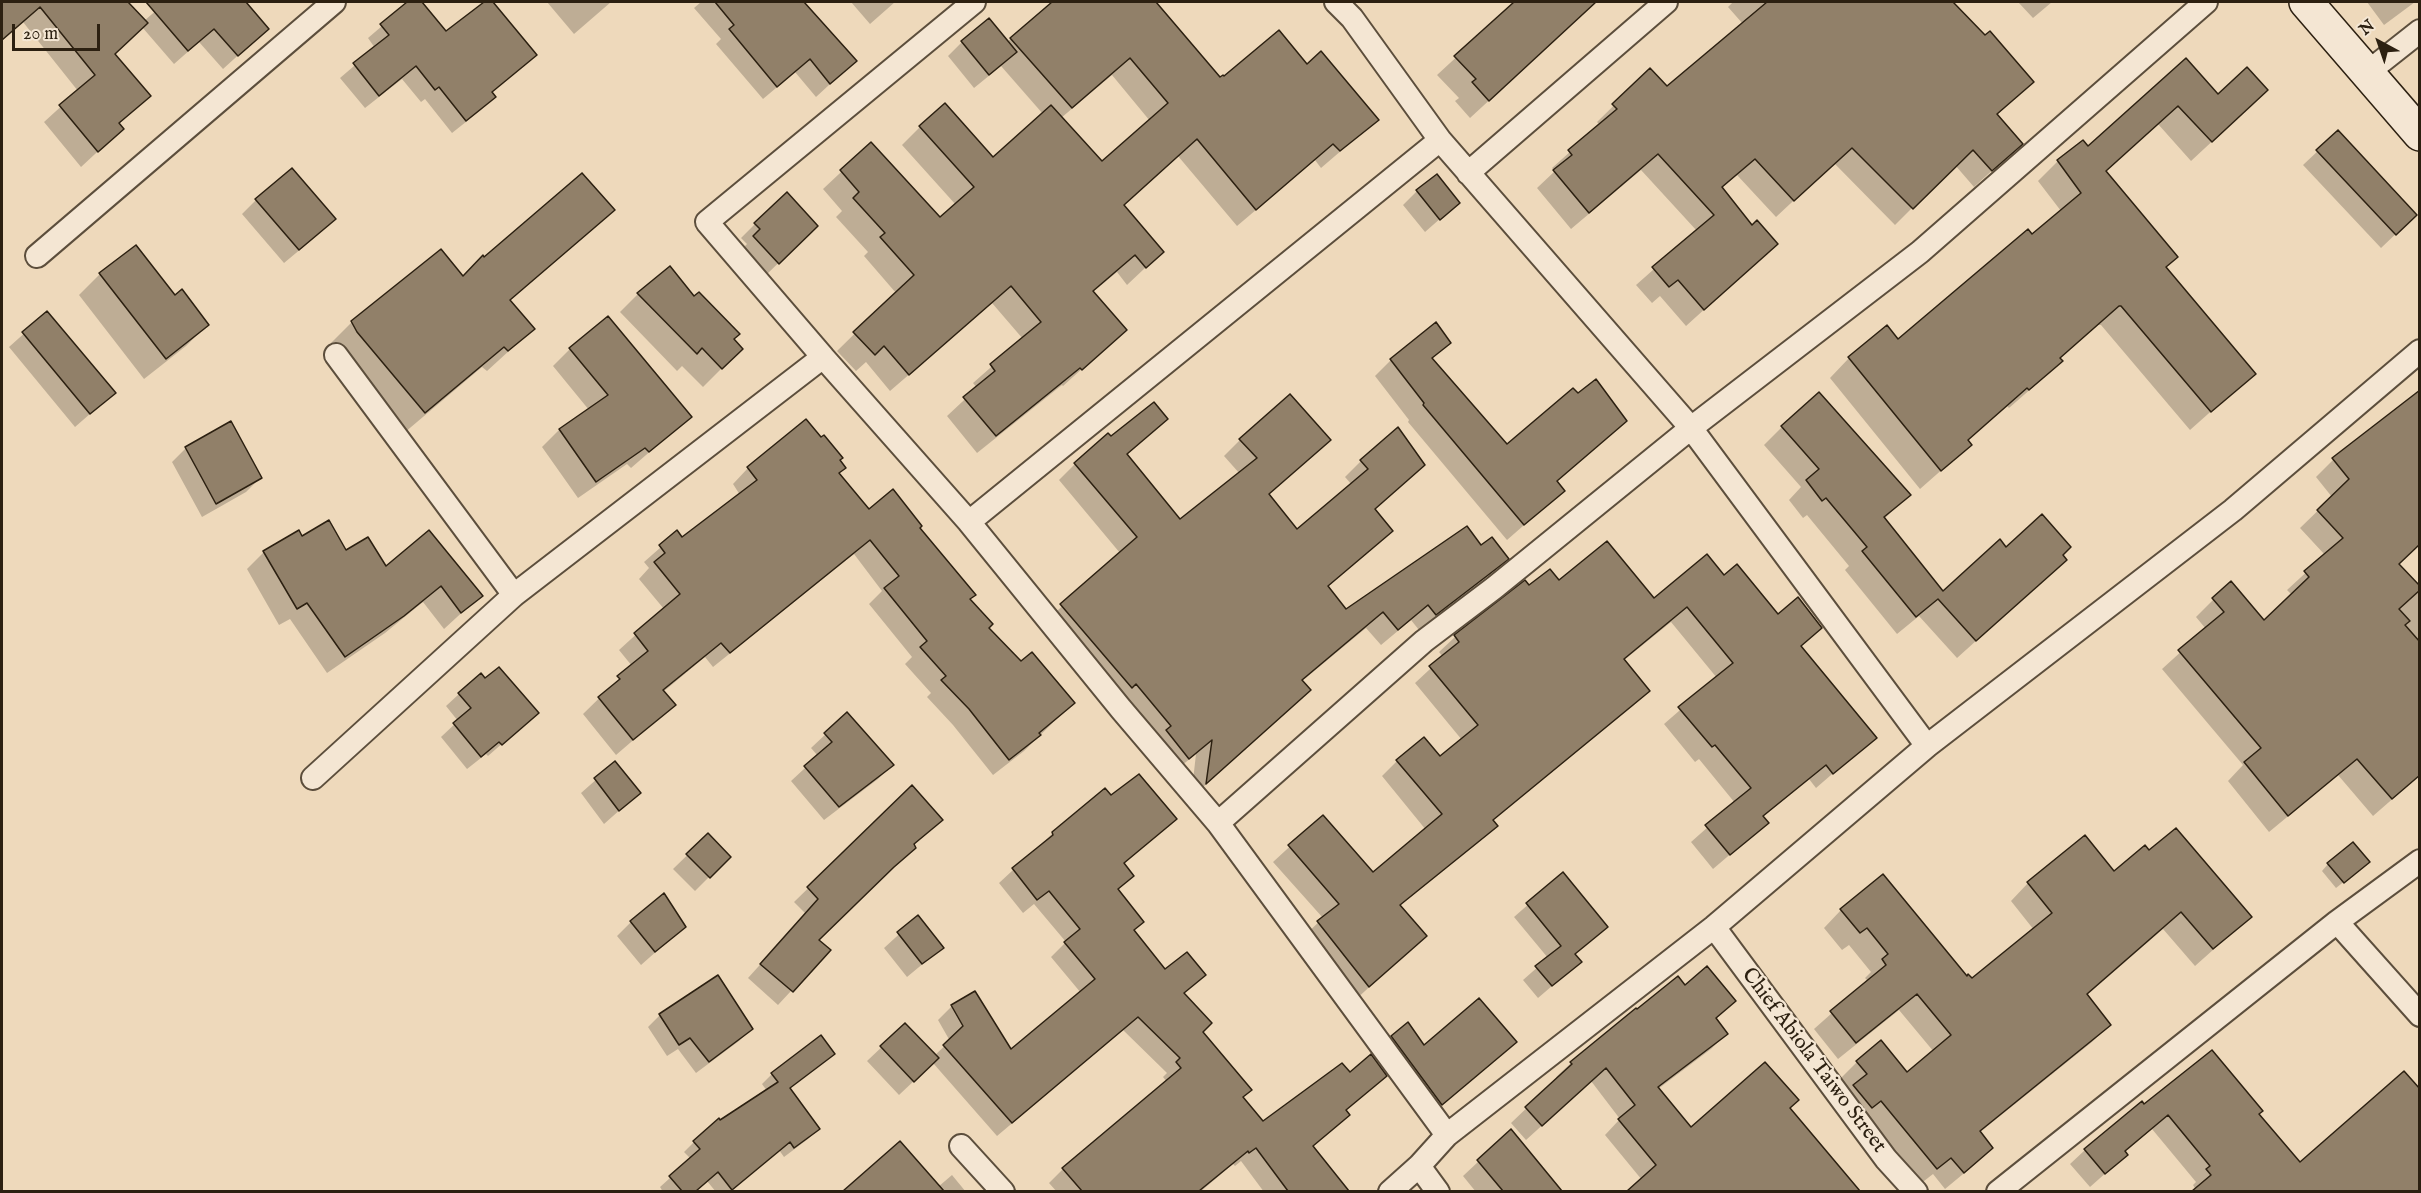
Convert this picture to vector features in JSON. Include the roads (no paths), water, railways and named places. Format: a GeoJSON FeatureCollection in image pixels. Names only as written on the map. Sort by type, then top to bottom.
{"type":"FeatureCollection","features":[{"type":"Feature","properties":{"kind":"street"},"geometry":{"type":"LineString","coordinates":[[37,256],[334,2]]}},
{"type":"Feature","properties":{"kind":"street"},"geometry":{"type":"LineString","coordinates":[[974,2],[707,222],[969,522],[1121,709],[1218,823],[1447,1135]]}},
{"type":"Feature","properties":{"kind":"street"},"geometry":{"type":"LineString","coordinates":[[1336,2],[1352,18],[1440,141],[1691,428],[1927,746]]}},
{"type":"Feature","properties":{"kind":"street"},"geometry":{"type":"LineString","coordinates":[[1468,173],[1666,2]]}},
{"type":"Feature","properties":{"kind":"street"},"geometry":{"type":"LineString","coordinates":[[1218,823],[1424,641],[1494,588],[1691,428],[1920,252],[2206,2]]}},
{"type":"Feature","properties":{"kind":"street"},"geometry":{"type":"LineString","coordinates":[[2307,2],[2420,134]]}},
{"type":"Feature","properties":{"kind":"street"},"geometry":{"type":"LineString","coordinates":[[2368,72],[2420,31]]}},
{"type":"Feature","properties":{"kind":"street"},"geometry":{"type":"LineString","coordinates":[[969,522],[1440,141]]}},
{"type":"Feature","properties":{"kind":"street"},"geometry":{"type":"LineString","coordinates":[[1390,1191],[1419,1166],[1447,1135],[1714,927],[1927,746],[2233,510],[2420,351]]}},
{"type":"Feature","properties":{"kind":"street"},"geometry":{"type":"LineString","coordinates":[[336,355],[514,595]]}},
{"type":"Feature","properties":{"kind":"street"},"geometry":{"type":"LineString","coordinates":[[313,778],[514,595],[823,357]]}},
{"type":"Feature","properties":{"kind":"street"},"geometry":{"type":"LineString","coordinates":[[1998,1191],[2337,922],[2420,861]]}},
{"type":"Feature","properties":{"kind":"street"},"geometry":{"type":"LineString","coordinates":[[2337,922],[2420,1015]]}},
{"type":"Feature","properties":{"kind":"street","name":"Chief Abiola Taiwo Street"},"geometry":{"type":"LineString","coordinates":[[1714,927],[1886,1159],[1916,1191]]}},
{"type":"Feature","properties":{"kind":"street"},"geometry":{"type":"LineString","coordinates":[[961,1146],[1004,1191]]}},
{"type":"Feature","properties":{"kind":"street"},"geometry":{"type":"LineString","coordinates":[[1419,1166],[1438,1191]]}}]}
